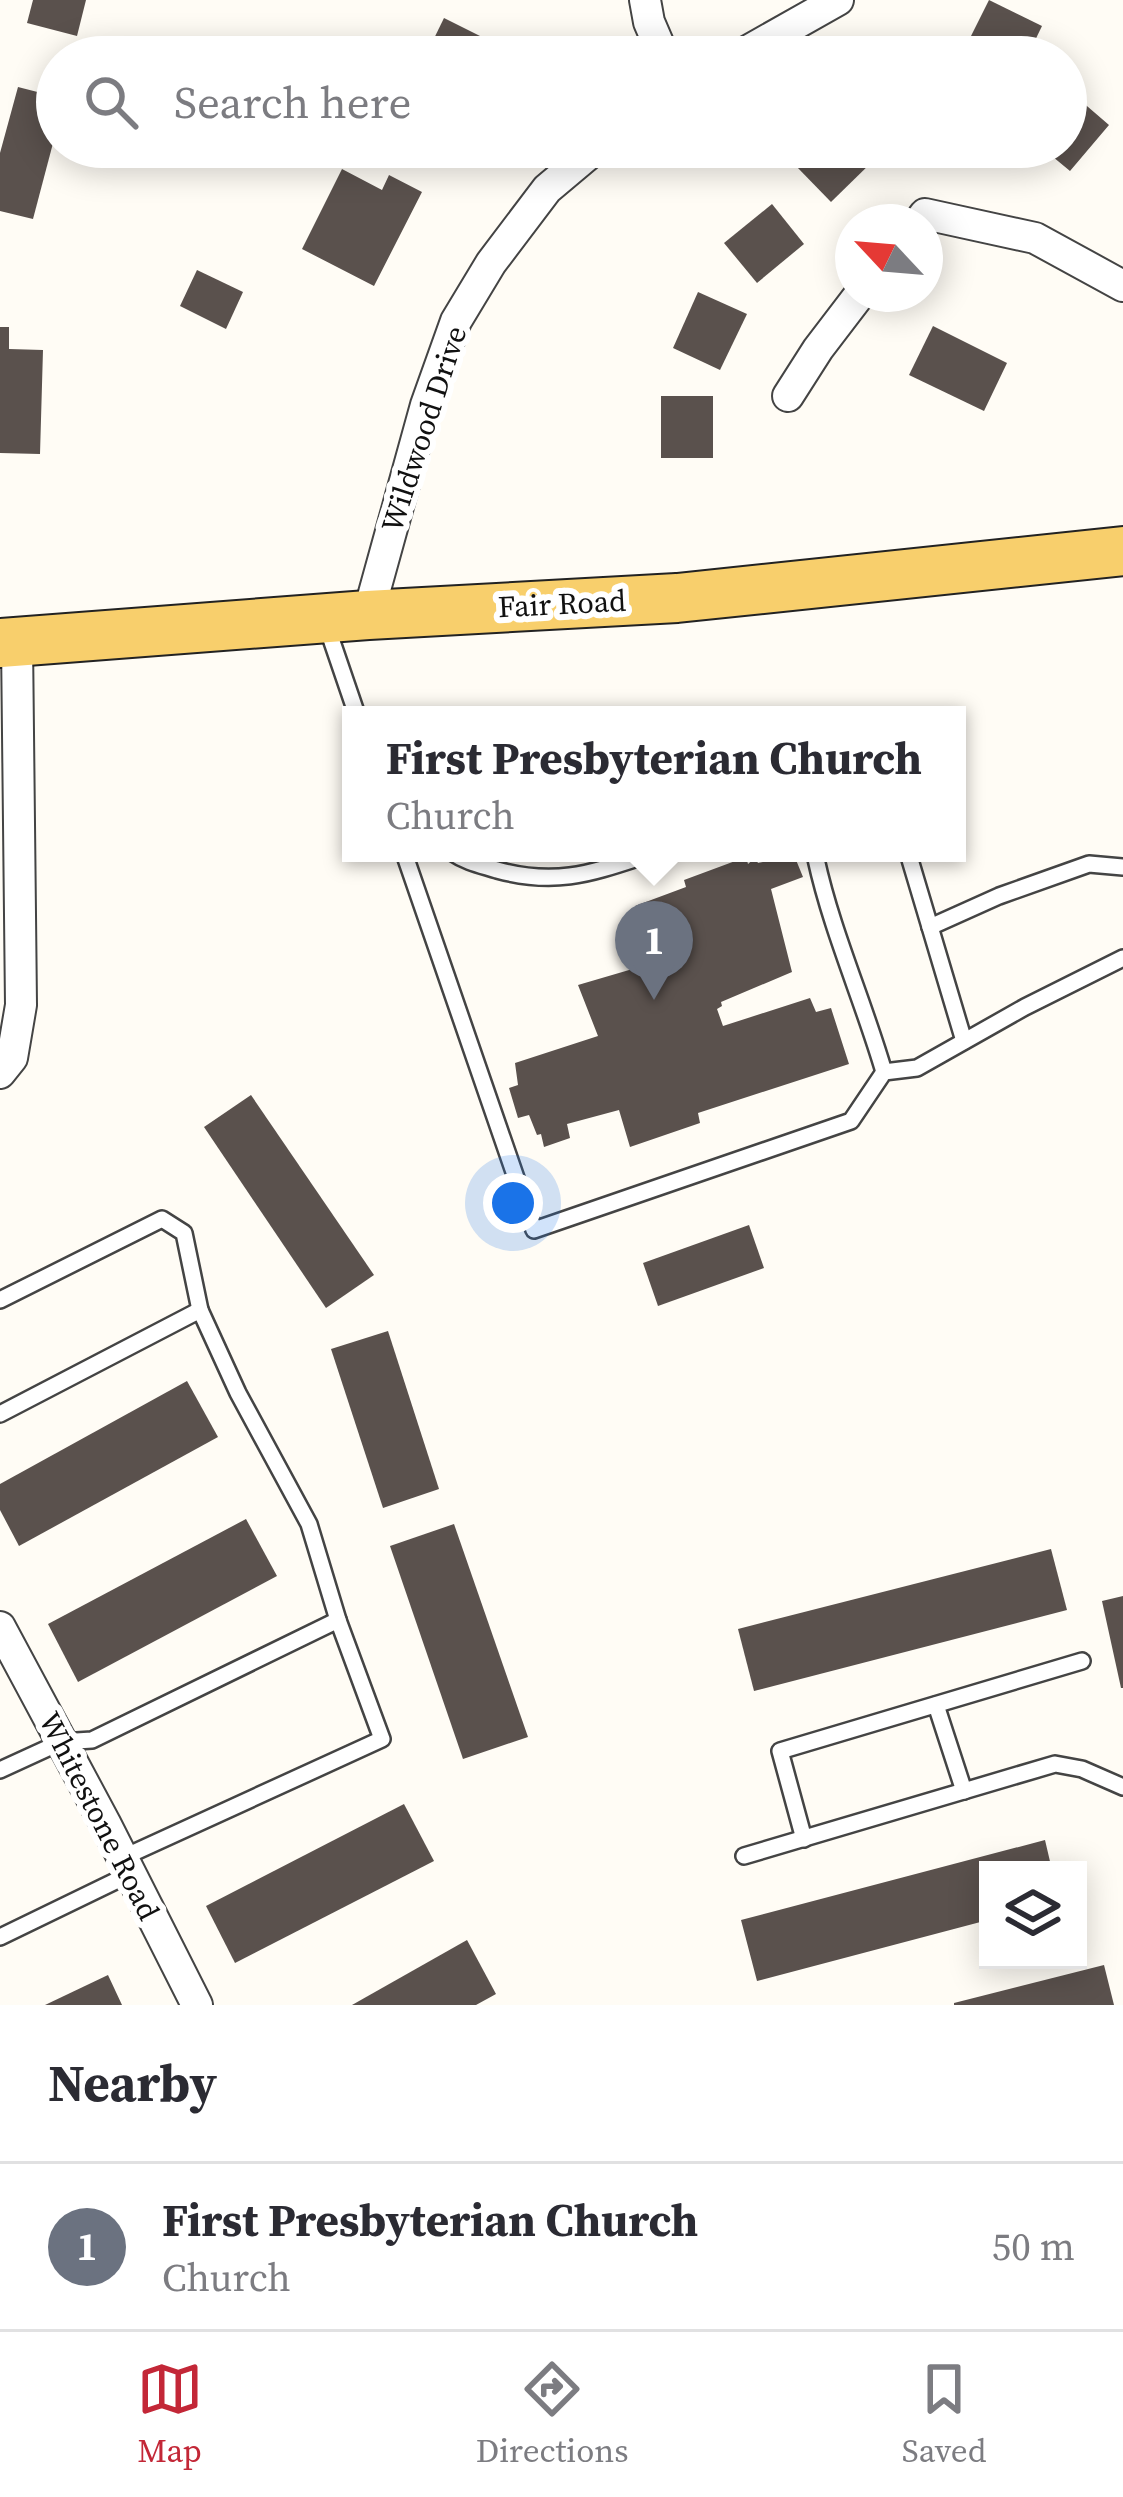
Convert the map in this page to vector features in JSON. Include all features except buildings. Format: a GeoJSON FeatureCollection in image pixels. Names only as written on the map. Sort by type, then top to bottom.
{"type":"FeatureCollection","features":[{"type":"Feature","properties":{"kind":"main road","name":"Fair Road"},"geometry":{"type":"LineString","coordinates":[[8,643],[677,598],[1123,551]]}},
{"type":"Feature","properties":{"kind":"street"},"geometry":{"type":"LineString","coordinates":[[645,0],[655,36]]}},
{"type":"Feature","properties":{"kind":"street"},"geometry":{"type":"LineString","coordinates":[[774,36],[838,0]]}},
{"type":"Feature","properties":{"kind":"street","name":"Wildwood Drive"},"geometry":{"type":"LineString","coordinates":[[346,617],[457,321],[491,263],[547,189],[572,168]]}},
{"type":"Feature","properties":{"kind":"street"},"geometry":{"type":"LineString","coordinates":[[943,218],[1035,238],[1123,286]]}},
{"type":"Feature","properties":{"kind":"street"},"geometry":{"type":"LineString","coordinates":[[788,396],[846,312]]}},
{"type":"Feature","properties":{"kind":"street"},"geometry":{"type":"LineString","coordinates":[[0,1073],[12,1058],[21,1005],[8,643]]}},
{"type":"Feature","properties":{"kind":"street","name":"Whitestone Road"},"geometry":{"type":"LineString","coordinates":[[0,1627],[196,2005]]}},
{"type":"Feature","properties":{"kind":"lane"},"geometry":{"type":"LineString","coordinates":[[346,617],[356,706]]}},
{"type":"Feature","properties":{"kind":"lane"},"geometry":{"type":"LineString","coordinates":[[407,862],[534,1230],[850,1121],[884,1072],[917,1068],[1123,958]]}},
{"type":"Feature","properties":{"kind":"lane"},"geometry":{"type":"LineString","coordinates":[[468,862],[526,878],[577,878],[625,862]]}},
{"type":"Feature","properties":{"kind":"lane"},"geometry":{"type":"LineString","coordinates":[[816,862],[827,911],[884,1072]]}},
{"type":"Feature","properties":{"kind":"lane"},"geometry":{"type":"LineString","coordinates":[[911,862],[964,1042]]}},
{"type":"Feature","properties":{"kind":"lane"},"geometry":{"type":"LineString","coordinates":[[930,927],[1089,864],[1123,867]]}},
{"type":"Feature","properties":{"kind":"lane"},"geometry":{"type":"LineString","coordinates":[[0,1300],[162,1219],[184,1233],[200,1310],[238,1393],[309,1524],[382,1739],[126,1866],[0,1937]]}},
{"type":"Feature","properties":{"kind":"lane"},"geometry":{"type":"LineString","coordinates":[[0,1414],[200,1310]]}},
{"type":"Feature","properties":{"kind":"lane"},"geometry":{"type":"LineString","coordinates":[[0,1770],[62,1742],[92,1740],[338,1620]]}},
{"type":"Feature","properties":{"kind":"lane"},"geometry":{"type":"LineString","coordinates":[[804,1838],[780,1751],[1082,1661]]}},
{"type":"Feature","properties":{"kind":"lane"},"geometry":{"type":"LineString","coordinates":[[936,1705],[964,1791]]}},
{"type":"Feature","properties":{"kind":"lane"},"geometry":{"type":"LineString","coordinates":[[744,1856],[1055,1764],[1123,1786]]}},
{"type":"Feature","properties":{"kind":"place","name":"First Presbyterian Church"},"geometry":{"type":"Point","coordinates":[654,1000]}}]}
